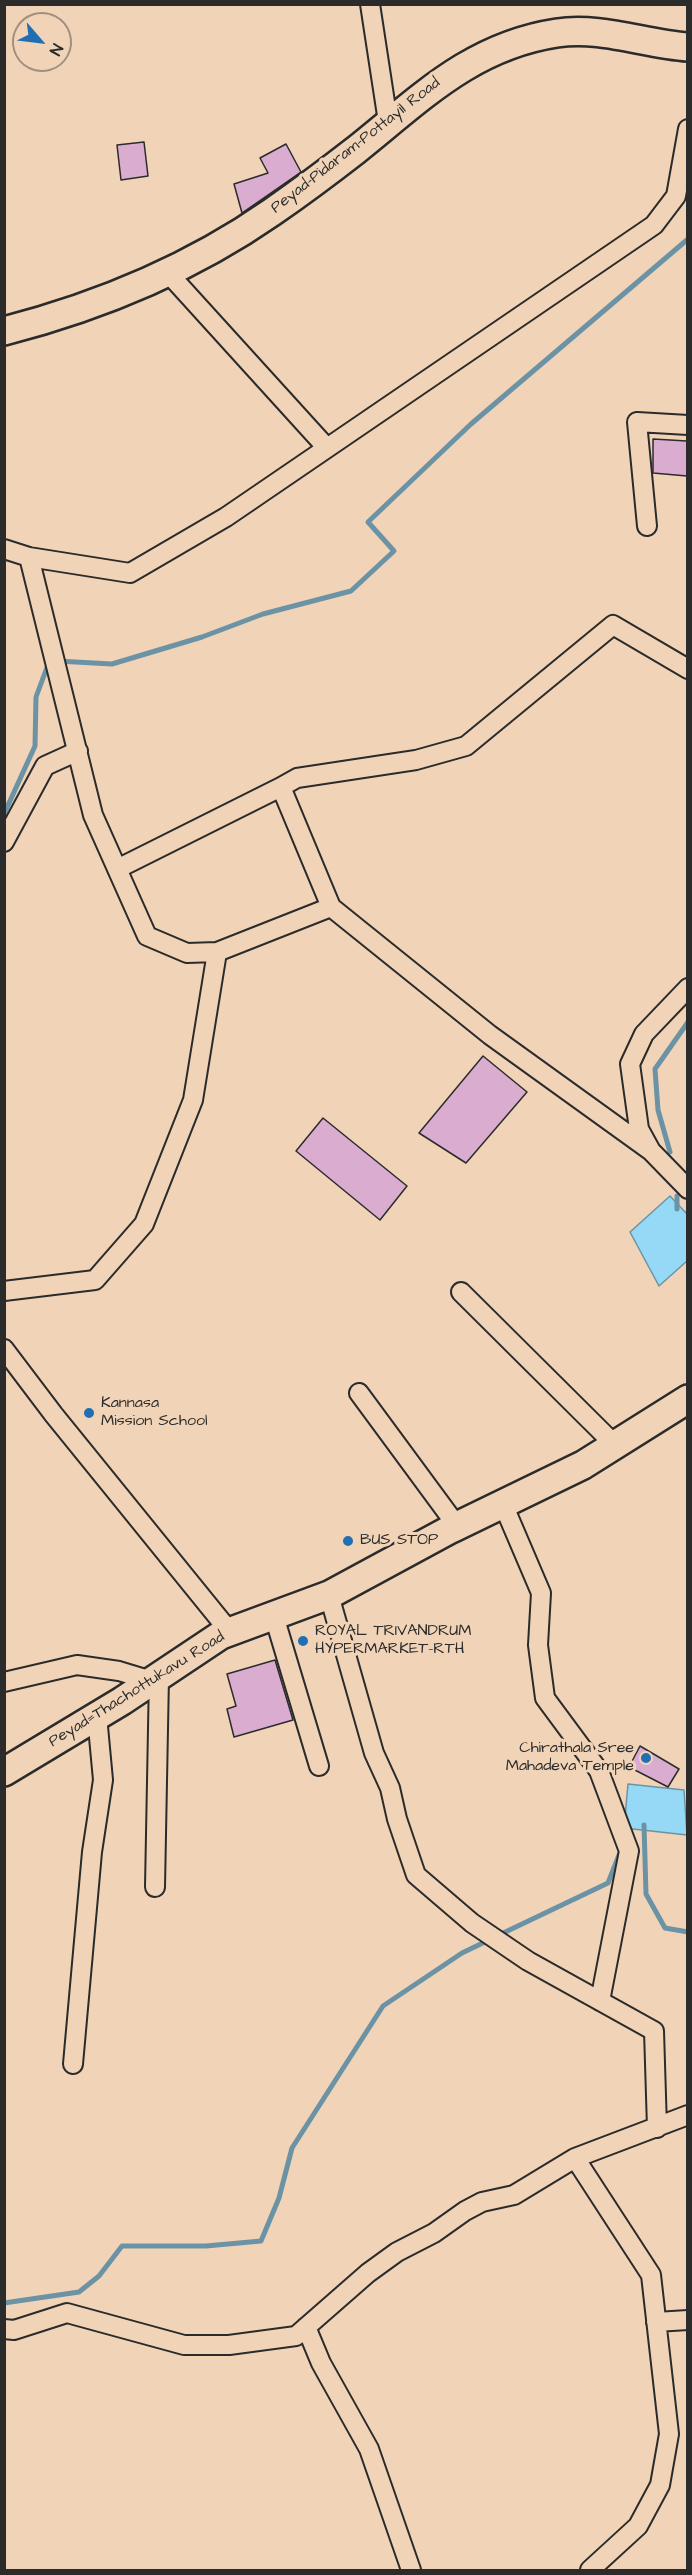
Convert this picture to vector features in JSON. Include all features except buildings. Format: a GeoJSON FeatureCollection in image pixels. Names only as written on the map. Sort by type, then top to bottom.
{"type":"FeatureCollection","features":[{"type":"Feature","properties":{"kind":"main road","name":"Peyad-Pidaram-Pottayil Road"},"geometry":{"type":"LineString","coordinates":[[4,331],[108,299],[169,274],[273,211],[354,151],[452,72],[510,46],[557,33],[582,32],[687,48]]}},
{"type":"Feature","properties":{"kind":"main road","name":"Peyad=Thachottukavu Road"},"geometry":{"type":"LineString","coordinates":[[4,1772],[98,1716],[230,1632],[329,1595],[457,1526],[583,1465],[687,1399]]}},
{"type":"Feature","properties":{"kind":"street"},"geometry":{"type":"LineString","coordinates":[[370,4],[388,122]]}},
{"type":"Feature","properties":{"kind":"street"},"geometry":{"type":"LineString","coordinates":[[4,549],[29,557],[130,573],[226,517],[654,225],[676,196],[687,129]]}},
{"type":"Feature","properties":{"kind":"street"},"geometry":{"type":"LineString","coordinates":[[169,274],[327,448]]}},
{"type":"Feature","properties":{"kind":"street"},"geometry":{"type":"LineString","coordinates":[[647,526],[637,422],[687,425]]}},
{"type":"Feature","properties":{"kind":"street"},"geometry":{"type":"LineString","coordinates":[[29,557],[93,815],[147,936],[187,953],[217,952],[331,907]]}},
{"type":"Feature","properties":{"kind":"street"},"geometry":{"type":"LineString","coordinates":[[117,868],[297,778],[416,760],[466,746],[613,625],[687,669]]}},
{"type":"Feature","properties":{"kind":"street"},"geometry":{"type":"LineString","coordinates":[[4,842],[45,766],[78,751]]}},
{"type":"Feature","properties":{"kind":"street"},"geometry":{"type":"LineString","coordinates":[[281,787],[331,907],[490,1035],[651,1150],[687,1188]]}},
{"type":"Feature","properties":{"kind":"street"},"geometry":{"type":"LineString","coordinates":[[4,1291],[95,1280],[144,1224],[194,1100],[217,952]]}},
{"type":"Feature","properties":{"kind":"street"},"geometry":{"type":"LineString","coordinates":[[651,1150],[639,1129],[630,1064],[644,1034],[687,988]]}},
{"type":"Feature","properties":{"kind":"street"},"geometry":{"type":"LineString","coordinates":[[461,1292],[615,1445]]}},
{"type":"Feature","properties":{"kind":"street"},"geometry":{"type":"LineString","coordinates":[[4,1349],[54,1415],[230,1632]]}},
{"type":"Feature","properties":{"kind":"street"},"geometry":{"type":"LineString","coordinates":[[359,1393],[457,1526]]}},
{"type":"Feature","properties":{"kind":"street"},"geometry":{"type":"LineString","coordinates":[[503,1504],[540,1593],[538,1645],[545,1698],[599,1771],[629,1851],[600,2001]]}},
{"type":"Feature","properties":{"kind":"street"},"geometry":{"type":"LineString","coordinates":[[329,1595],[374,1754],[390,1788],[397,1818],[416,1875],[472,1923],[528,1961],[654,2031],[657,2128]]}},
{"type":"Feature","properties":{"kind":"street"},"geometry":{"type":"LineString","coordinates":[[274,1616],[319,1766]]}},
{"type":"Feature","properties":{"kind":"street"},"geometry":{"type":"LineString","coordinates":[[4,1682],[77,1665],[155,1679],[156,1887]]}},
{"type":"Feature","properties":{"kind":"street"},"geometry":{"type":"LineString","coordinates":[[73,2064],[92,1852],[103,1780],[98,1716]]}},
{"type":"Feature","properties":{"kind":"street"},"geometry":{"type":"LineString","coordinates":[[4,2329],[14,2330],[67,2313],[184,2345],[229,2345],[296,2336],[368,2273],[397,2252],[434,2233],[482,2202],[514,2195],[575,2158],[687,2115]]}},
{"type":"Feature","properties":{"kind":"street"},"geometry":{"type":"LineString","coordinates":[[575,2158],[651,2275],[669,2434],[660,2485],[638,2526],[590,2571]]}},
{"type":"Feature","properties":{"kind":"street"},"geometry":{"type":"LineString","coordinates":[[656,2322],[687,2320]]}},
{"type":"Feature","properties":{"kind":"street"},"geometry":{"type":"LineString","coordinates":[[306,2327],[321,2363],[369,2449],[411,2571]]}},
{"type":"Feature","properties":{"kind":"water"},"geometry":{"type":"Polygon","coordinates":[[[670,1196],[687,1214],[687,1261],[659,1286],[630,1232],[670,1196]]]}},
{"type":"Feature","properties":{"kind":"water"},"geometry":{"type":"Polygon","coordinates":[[[628,1784],[684,1790],[687,1835],[624,1828],[628,1784]]]}},
{"type":"Feature","properties":{"kind":"waterway"},"geometry":{"type":"LineString","coordinates":[[57,661],[112,664],[202,637],[263,614],[351,591],[394,551],[368,522],[471,424],[688,239]]}},
{"type":"Feature","properties":{"kind":"waterway"},"geometry":{"type":"LineString","coordinates":[[4,814],[35,746],[36,697],[49,662]]}},
{"type":"Feature","properties":{"kind":"waterway"},"geometry":{"type":"LineString","coordinates":[[670,1152],[658,1110],[655,1069],[688,1022]]}},
{"type":"Feature","properties":{"kind":"waterway"},"geometry":{"type":"LineString","coordinates":[[677,1196],[677,1209]]}},
{"type":"Feature","properties":{"kind":"waterway"},"geometry":{"type":"LineString","coordinates":[[644,1825],[646,1894],[665,1928],[688,1932]]}},
{"type":"Feature","properties":{"kind":"waterway"},"geometry":{"type":"LineString","coordinates":[[499,1935],[608,1883],[621,1850]]}},
{"type":"Feature","properties":{"kind":"waterway"},"geometry":{"type":"LineString","coordinates":[[4,2303],[79,2292],[99,2276],[122,2246],[206,2246],[261,2241],[279,2198],[292,2148],[383,2006],[462,1953],[491,1939]]}},
{"type":"Feature","properties":{"kind":"place","name":"Kannasa Mission School"},"geometry":{"type":"Point","coordinates":[89,1413]}},
{"type":"Feature","properties":{"kind":"place","name":"BUS STOP"},"geometry":{"type":"Point","coordinates":[348,1541]}},
{"type":"Feature","properties":{"kind":"place","name":"ROYAL TRIVANDRUM HYPERMARKET-RTH"},"geometry":{"type":"Point","coordinates":[303,1641]}},
{"type":"Feature","properties":{"kind":"place","name":"Chirathala Sree Mahadeva Temple"},"geometry":{"type":"Point","coordinates":[646,1758]}}]}
